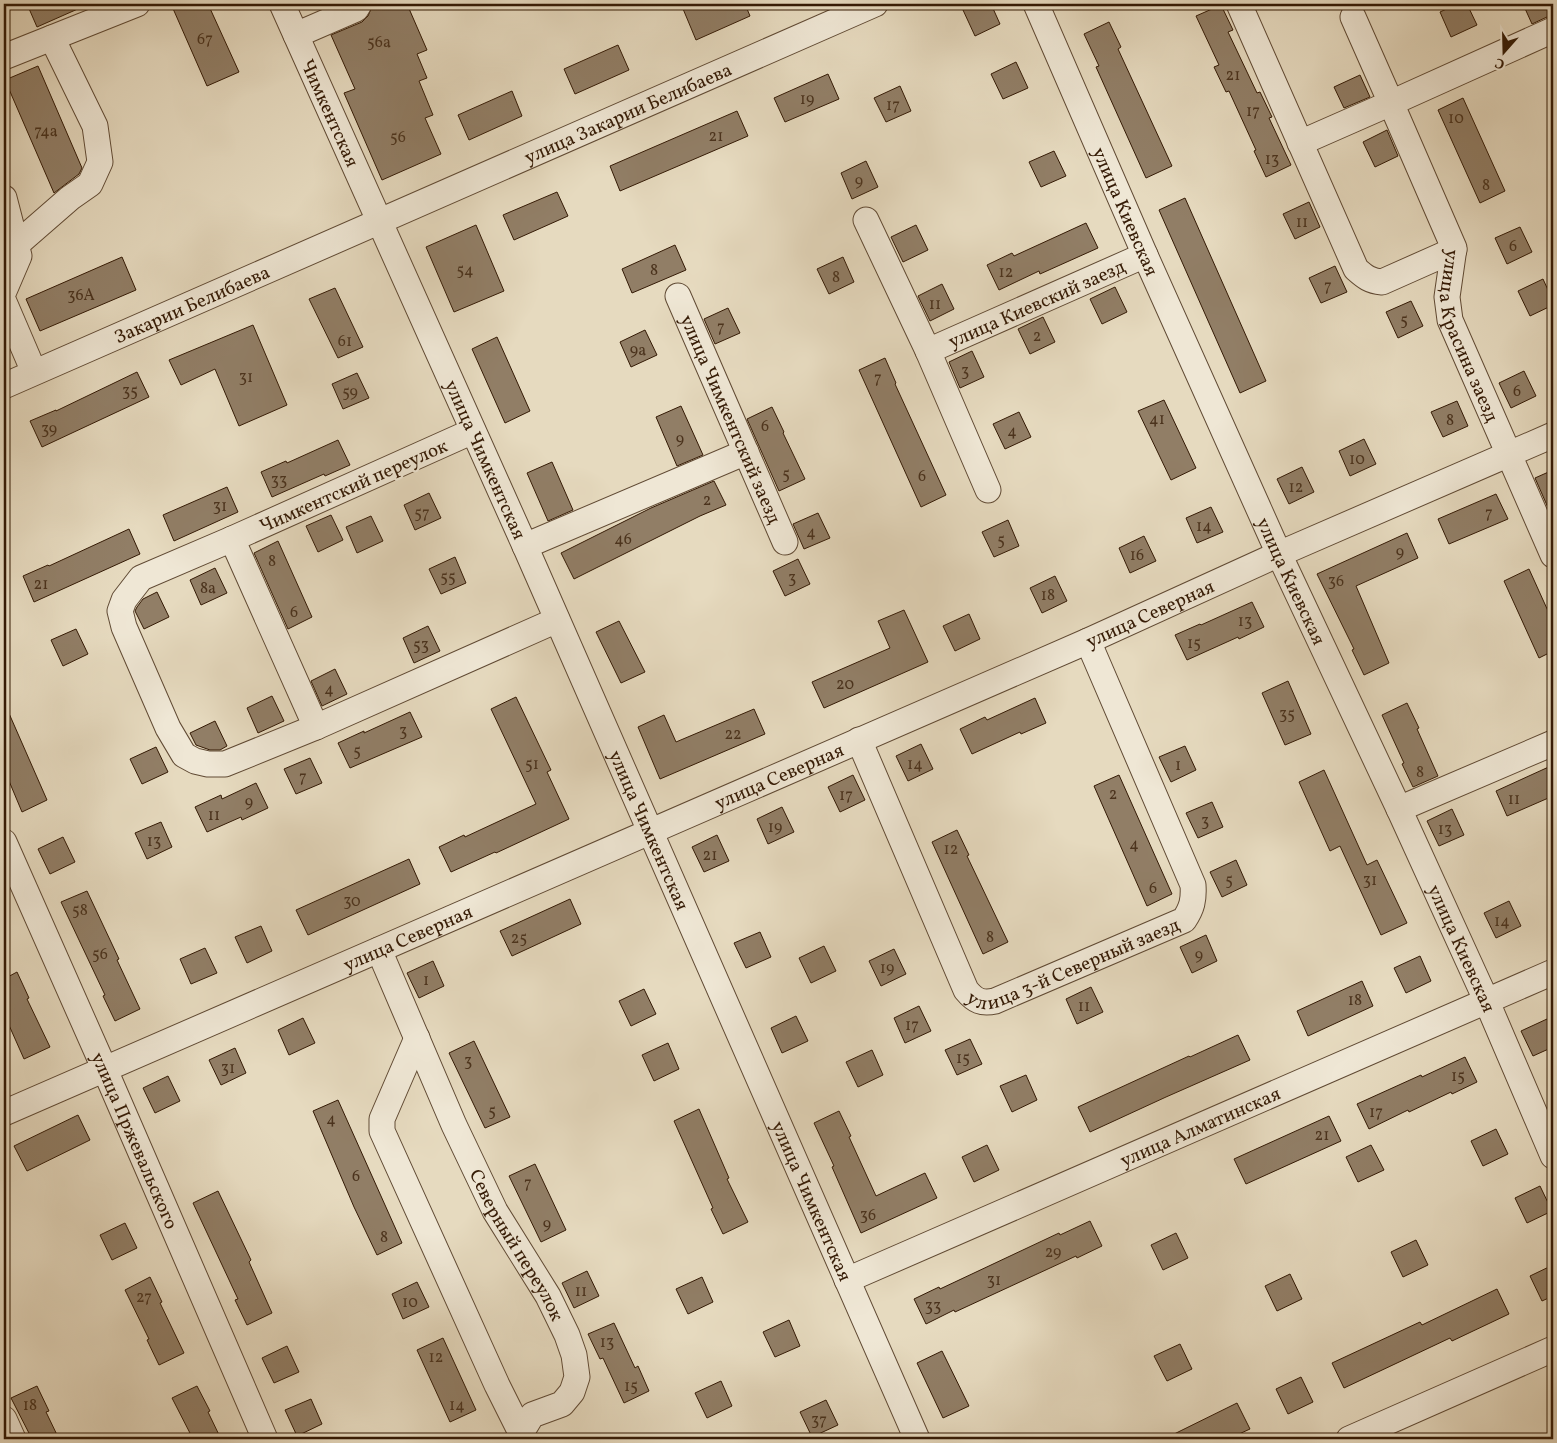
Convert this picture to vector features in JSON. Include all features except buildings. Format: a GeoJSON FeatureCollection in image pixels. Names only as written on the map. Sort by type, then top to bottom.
{"type":"FeatureCollection","features":[{"type":"Feature","properties":{"kind":"street"},"geometry":{"type":"LineString","coordinates":[[4,57],[137,4]]}},
{"type":"Feature","properties":{"kind":"street","name":"Чимкентская"},"geometry":{"type":"LineString","coordinates":[[282,4],[380,222]]}},
{"type":"Feature","properties":{"kind":"street"},"geometry":{"type":"LineString","coordinates":[[296,35],[356,9],[359,4]]}},
{"type":"Feature","properties":{"kind":"street","name":"улица Закарии Белибаева"},"geometry":{"type":"LineString","coordinates":[[380,222],[875,4]]}},
{"type":"Feature","properties":{"kind":"street","name":"улица Киевская"},"geometry":{"type":"LineString","coordinates":[[1036,4],[1279,554],[1487,1002],[1553,1156]]}},
{"type":"Feature","properties":{"kind":"street"},"geometry":{"type":"LineString","coordinates":[[1239,4],[1356,269],[1365,278],[1382,282],[1454,250]]}},
{"type":"Feature","properties":{"kind":"street","name":"улица Красина заезд"},"geometry":{"type":"LineString","coordinates":[[1353,17],[1454,250],[1447,297],[1450,320],[1553,554]]}},
{"type":"Feature","properties":{"kind":"street"},"geometry":{"type":"LineString","coordinates":[[1300,143],[1553,30]]}},
{"type":"Feature","properties":{"kind":"street"},"geometry":{"type":"LineString","coordinates":[[16,245],[70,198],[90,184],[100,162],[95,126],[52,38]]}},
{"type":"Feature","properties":{"kind":"street"},"geometry":{"type":"LineString","coordinates":[[4,198],[19,256],[4,291]]}},
{"type":"Feature","properties":{"kind":"street","name":"улица Киевский заезд"},"geometry":{"type":"LineString","coordinates":[[866,220],[928,351],[988,490]]}},
{"type":"Feature","properties":{"kind":"street","name":"Закарии Белибаева"},"geometry":{"type":"LineString","coordinates":[[4,386],[380,222]]}},
{"type":"Feature","properties":{"kind":"street","name":"улица Чимкентская"},"geometry":{"type":"LineString","coordinates":[[380,222],[525,546],[917,1439]]}},
{"type":"Feature","properties":{"kind":"street","name":"улица Киевский заезд"},"geometry":{"type":"LineString","coordinates":[[928,351],[1146,255]]}},
{"type":"Feature","properties":{"kind":"street","name":"улица Чимкентский заезд"},"geometry":{"type":"LineString","coordinates":[[678,296],[785,542]]}},
{"type":"Feature","properties":{"kind":"street"},"geometry":{"type":"LineString","coordinates":[[4,302],[34,372]]}},
{"type":"Feature","properties":{"kind":"street","name":"Чимкентский переулок"},"geometry":{"type":"LineString","coordinates":[[473,431],[141,578],[124,600],[120,610],[124,627],[168,728],[184,755],[195,761],[208,764],[225,764],[316,727],[557,620]]}},
{"type":"Feature","properties":{"kind":"street","name":"улица Северная"},"geometry":{"type":"LineString","coordinates":[[4,1113],[1088,641],[1279,554],[1553,435]]}},
{"type":"Feature","properties":{"kind":"street"},"geometry":{"type":"LineString","coordinates":[[525,546],[746,452]]}},
{"type":"Feature","properties":{"kind":"street"},"geometry":{"type":"LineString","coordinates":[[232,539],[316,727]]}},
{"type":"Feature","properties":{"kind":"street","name":"улица 3-й Северный заезд"},"geometry":{"type":"LineString","coordinates":[[859,740],[966,990],[975,1000],[986,1003],[995,1001],[1184,920],[1191,910],[1194,899],[1193,885],[1088,641]]}},
{"type":"Feature","properties":{"kind":"street"},"geometry":{"type":"LineString","coordinates":[[1399,809],[1553,743]]}},
{"type":"Feature","properties":{"kind":"street","name":"улица Пржевальского"},"geometry":{"type":"LineString","coordinates":[[6,856],[105,1070],[265,1439]]}},
{"type":"Feature","properties":{"kind":"street","name":"Северный переулок"},"geometry":{"type":"LineString","coordinates":[[379,950],[454,1125],[495,1211],[548,1296],[567,1335],[574,1355],[577,1377],[572,1392],[562,1404],[532,1415],[522,1436]]}},
{"type":"Feature","properties":{"kind":"street","name":"улица Алматинская"},"geometry":{"type":"LineString","coordinates":[[848,1280],[1553,972]]}},
{"type":"Feature","properties":{"kind":"street","name":"Северный переулок"},"geometry":{"type":"LineString","coordinates":[[417,1038],[382,1119],[382,1132],[522,1436]]}},
{"type":"Feature","properties":{"kind":"street"},"geometry":{"type":"LineString","coordinates":[[1349,1439],[1553,1349]]}},
{"type":"Feature","properties":{"kind":"street"},"geometry":{"type":"LineString","coordinates":[[4,1419],[13,1439]]}}]}
